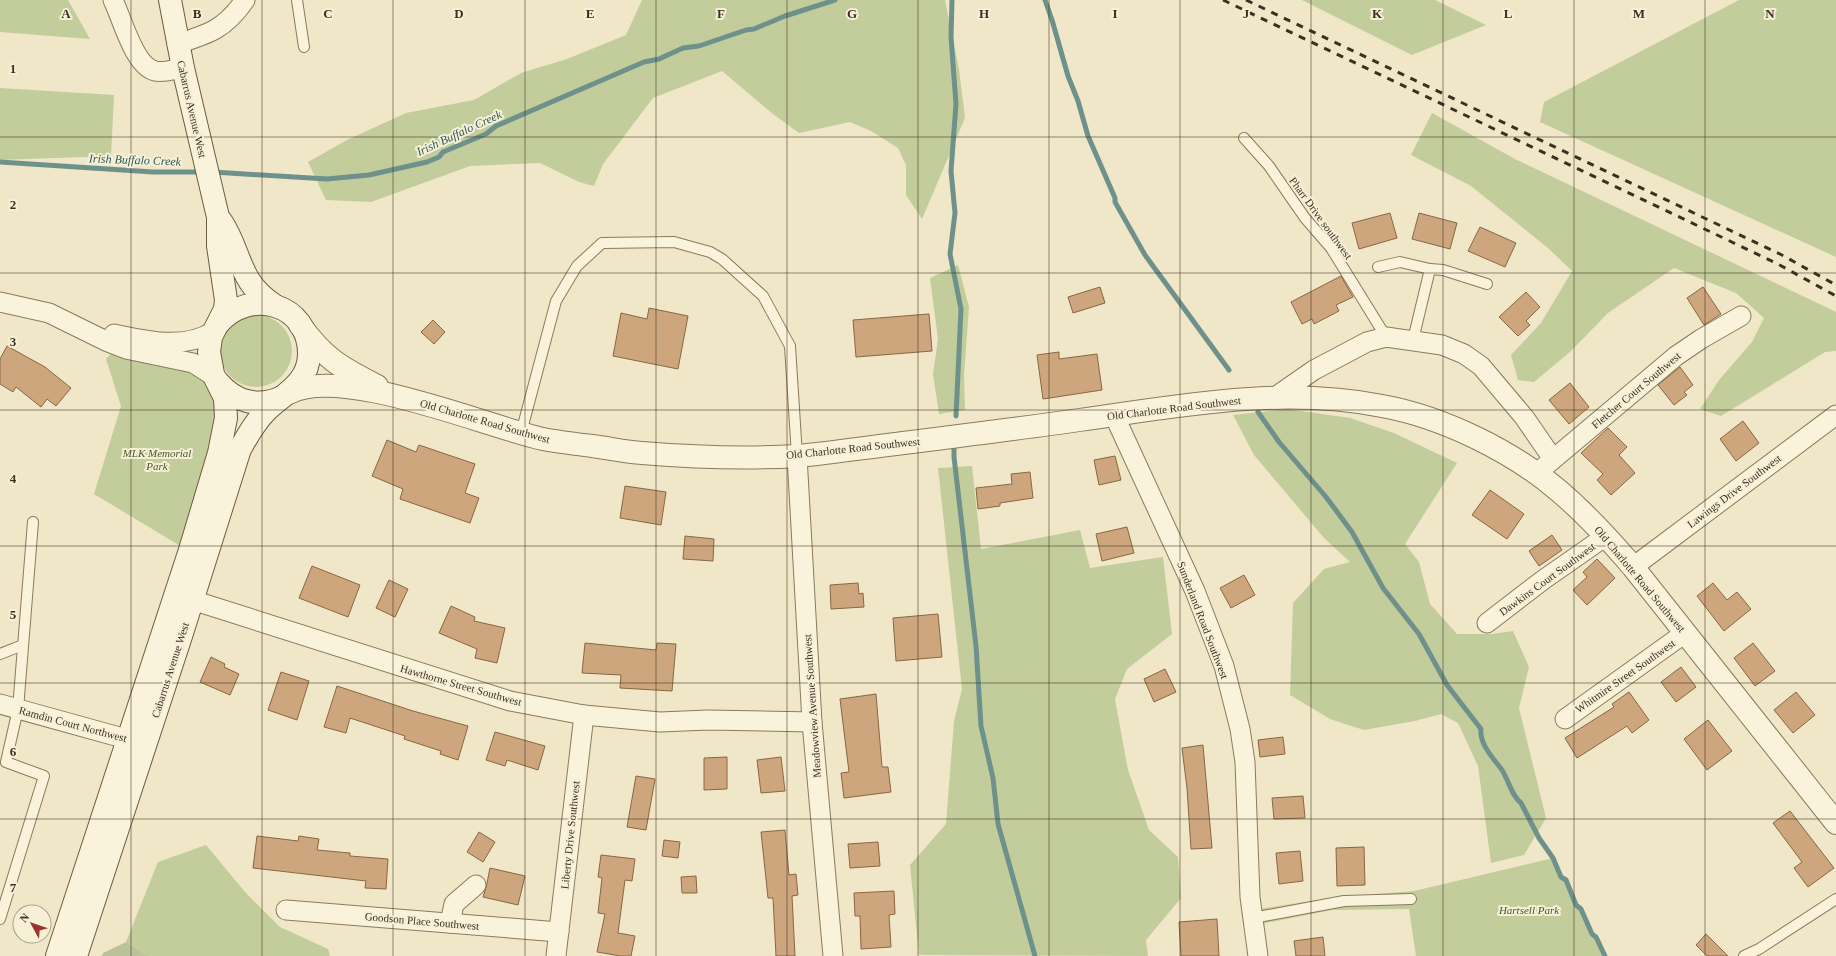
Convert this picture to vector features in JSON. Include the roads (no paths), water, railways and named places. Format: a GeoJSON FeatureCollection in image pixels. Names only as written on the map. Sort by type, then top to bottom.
{"type":"FeatureCollection","features":[{"type":"Feature","properties":{"kind":"main road","name":"Cabarrus Avenue West"},"geometry":{"type":"LineString","coordinates":[[76,956],[137,742],[165,628],[219,453],[227,412],[225,398],[210,367],[209,352],[226,300],[218,246],[218,217],[177,44],[170,0]]}},
{"type":"Feature","properties":{"kind":"main road","name":"Cabarrus Avenue West"},"geometry":{"type":"LineString","coordinates":[[57,956],[192,600],[240,449],[256,422],[274,404],[286,395],[303,376],[309,356],[306,335],[299,323],[288,312],[274,305],[256,290],[246,276],[226,230],[218,217]]}},
{"type":"Feature","properties":{"kind":"main road","name":"Cabarrus Avenue West"},"geometry":{"type":"LineString","coordinates":[[216,328],[229,313],[242,306],[258,303],[274,305]]}},
{"type":"Feature","properties":{"kind":"main road","name":"Old Charlotte Road Southwest"},"geometry":{"type":"LineString","coordinates":[[299,323],[315,344],[334,363],[392,394]]}},
{"type":"Feature","properties":{"kind":"main road"},"geometry":{"type":"LineString","coordinates":[[217,380],[235,397],[248,402],[262,403],[286,395]]}},
{"type":"Feature","properties":{"kind":"main road","name":"Old Charlotte Road Southwest"},"geometry":{"type":"LineString","coordinates":[[286,395],[299,388],[320,386],[392,394],[545,439],[639,453],[711,457],[797,456],[1196,403],[1275,397],[1314,397],[1351,400],[1387,406],[1424,417],[1462,432],[1518,461],[1537,473],[1560,492],[1606,536],[1633,567],[1836,823]]}},
{"type":"Feature","properties":{"kind":"street"},"geometry":{"type":"LineString","coordinates":[[113,0],[135,52],[147,66],[156,72],[183,68]]}},
{"type":"Feature","properties":{"kind":"street"},"geometry":{"type":"LineString","coordinates":[[177,44],[209,34],[233,16],[245,0]]}},
{"type":"Feature","properties":{"kind":"street"},"geometry":{"type":"LineString","coordinates":[[0,302],[49,313],[122,348],[193,363],[217,380]]}},
{"type":"Feature","properties":{"kind":"street","name":"Fletcher Court Southwest"},"geometry":{"type":"LineString","coordinates":[[1537,473],[1676,356],[1701,339],[1741,316]]}},
{"type":"Feature","properties":{"kind":"street"},"geometry":{"type":"LineString","coordinates":[[83,329],[142,339],[182,342],[199,339],[216,328]]}},
{"type":"Feature","properties":{"kind":"street"},"geometry":{"type":"LineString","coordinates":[[1275,397],[1314,370],[1367,342],[1386,337],[1442,345],[1464,354],[1481,366],[1524,417],[1553,459]]}},
{"type":"Feature","properties":{"kind":"street","name":"Sunderland Road Southwest"},"geometry":{"type":"LineString","coordinates":[[1114,415],[1194,591],[1224,666],[1240,729],[1245,762],[1250,897],[1258,956]]}},
{"type":"Feature","properties":{"kind":"street","name":"Lawings Drive Southwest"},"geometry":{"type":"LineString","coordinates":[[1633,567],[1836,415]]}},
{"type":"Feature","properties":{"kind":"street","name":"Meadowview Avenue Southwest"},"geometry":{"type":"LineString","coordinates":[[797,456],[812,722],[834,956]]}},
{"type":"Feature","properties":{"kind":"street","name":"Dawkins Court Southwest"},"geometry":{"type":"LineString","coordinates":[[1487,623],[1543,580],[1606,536]]}},
{"type":"Feature","properties":{"kind":"street","name":"Hawthorne Street Southwest"},"geometry":{"type":"LineString","coordinates":[[192,600],[510,701],[584,715],[660,722],[708,720],[812,722]]}},
{"type":"Feature","properties":{"kind":"street","name":"Whitmire Street Southwest"},"geometry":{"type":"LineString","coordinates":[[1565,719],[1686,633]]}},
{"type":"Feature","properties":{"kind":"street","name":"Ramdin Court Northwest"},"geometry":{"type":"LineString","coordinates":[[0,704],[137,742]]}},
{"type":"Feature","properties":{"kind":"street","name":"Liberty Drive Southwest"},"geometry":{"type":"LineString","coordinates":[[556,956],[584,715]]}},
{"type":"Feature","properties":{"kind":"street"},"geometry":{"type":"LineString","coordinates":[[450,923],[454,904],[476,885]]}},
{"type":"Feature","properties":{"kind":"street","name":"Goodson Place Southwest"},"geometry":{"type":"LineString","coordinates":[[286,910],[559,932]]}},
{"type":"Feature","properties":{"kind":"lane"},"geometry":{"type":"LineString","coordinates":[[297,0],[304,47]]}},
{"type":"Feature","properties":{"kind":"lane","name":"Pharr Drive southwest"},"geometry":{"type":"LineString","coordinates":[[1244,138],[1269,166],[1305,218],[1331,248],[1386,337]]}},
{"type":"Feature","properties":{"kind":"lane"},"geometry":{"type":"LineString","coordinates":[[521,433],[556,302],[577,266],[602,243],[674,242],[710,252],[722,259],[762,296],[779,324],[790,346],[797,456]]}},
{"type":"Feature","properties":{"kind":"lane"},"geometry":{"type":"LineString","coordinates":[[1378,267],[1400,262],[1430,269],[1443,270],[1488,284]]}},
{"type":"Feature","properties":{"kind":"lane"},"geometry":{"type":"LineString","coordinates":[[1413,340],[1430,269]]}},
{"type":"Feature","properties":{"kind":"lane"},"geometry":{"type":"LineString","coordinates":[[0,919],[44,776],[6,762],[18,709],[33,522]]}},
{"type":"Feature","properties":{"kind":"lane"},"geometry":{"type":"LineString","coordinates":[[0,654],[23,645]]}},
{"type":"Feature","properties":{"kind":"lane"},"geometry":{"type":"LineString","coordinates":[[1253,918],[1344,902],[1411,899]]}},
{"type":"Feature","properties":{"kind":"lane"},"geometry":{"type":"LineString","coordinates":[[1744,956],[1759,949],[1836,899]]}},
{"type":"Feature","properties":{"kind":"waterway","name":"Irish Buffalo Creek"},"geometry":{"type":"LineString","coordinates":[[213,172],[327,179],[369,175],[427,162],[439,157],[443,152],[486,134],[496,126],[644,62],[659,59],[683,48],[699,46],[746,30],[754,29],[785,16],[835,0]]}},
{"type":"Feature","properties":{"kind":"waterway"},"geometry":{"type":"LineString","coordinates":[[952,0],[951,37],[956,104],[951,171],[955,213],[950,254],[961,309],[956,416]]}},
{"type":"Feature","properties":{"kind":"waterway"},"geometry":{"type":"LineString","coordinates":[[1045,0],[1088,136],[1115,198],[1115,202],[1145,255],[1229,370]]}},
{"type":"Feature","properties":{"kind":"waterway","name":"Irish Buffalo Creek"},"geometry":{"type":"LineString","coordinates":[[0,162],[153,172],[203,172]]}},
{"type":"Feature","properties":{"kind":"waterway"},"geometry":{"type":"LineString","coordinates":[[1258,412],[1279,442],[1326,497],[1352,532],[1383,588],[1419,634],[1447,685],[1481,729],[1482,740],[1485,746],[1502,770],[1512,792],[1521,803],[1539,838],[1553,858],[1561,877],[1566,880],[1576,905],[1581,909],[1592,934],[1596,937],[1605,956]]}},
{"type":"Feature","properties":{"kind":"waterway"},"geometry":{"type":"LineString","coordinates":[[954,449],[976,646],[981,726],[993,778],[998,824],[1035,956]]}},
{"type":"Feature","properties":{"kind":"railway"},"geometry":{"type":"LineString","coordinates":[[1223,0],[1776,263],[1836,296]]}},
{"type":"Feature","properties":{"kind":"railway"},"geometry":{"type":"LineString","coordinates":[[1246,0],[1780,254],[1836,285]]}},
{"type":"Feature","properties":{"kind":"park label","name":"MLK Memorial Park"},"geometry":{"type":"Point","coordinates":[157,459]}},
{"type":"Feature","properties":{"kind":"park label","name":"Hartsell Park"},"geometry":{"type":"Point","coordinates":[1529,910]}}]}
